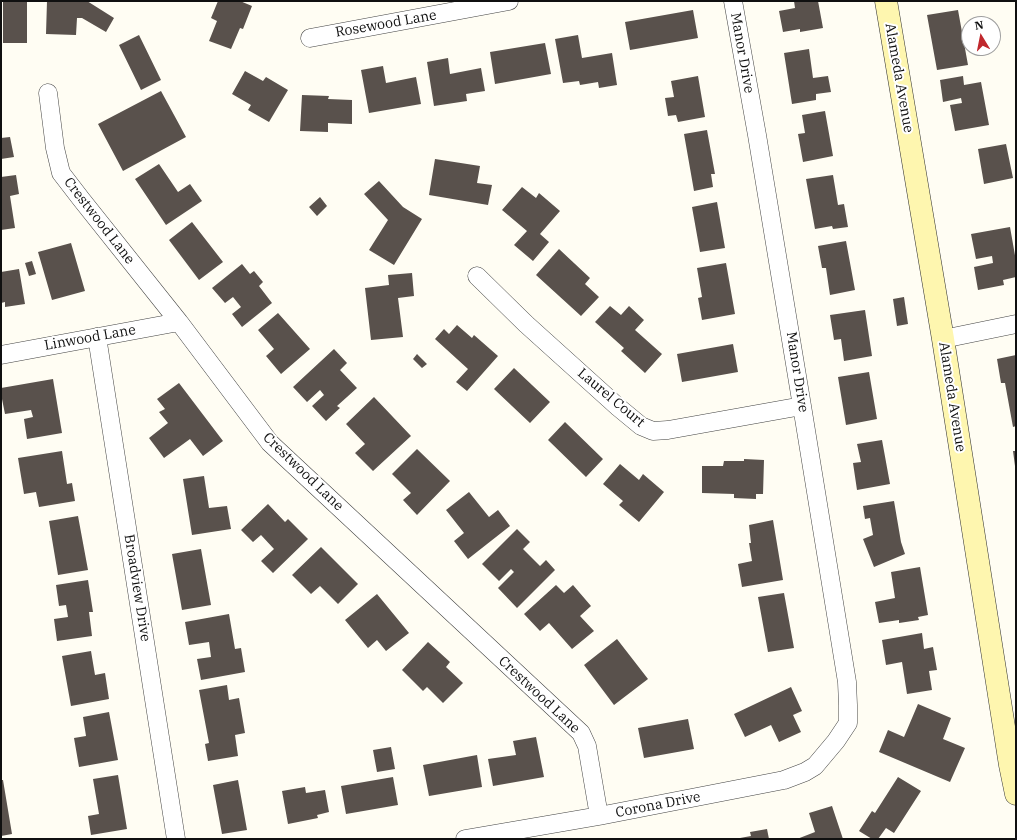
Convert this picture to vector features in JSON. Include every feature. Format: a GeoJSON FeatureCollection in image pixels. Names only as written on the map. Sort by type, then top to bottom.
{"type":"FeatureCollection","features":[{"type":"Feature","properties":{"kind":"street","name":"Rosewood Lane"},"geometry":{"type":"LineString","coordinates":[[310,38],[483,3],[509,1]]}},
{"type":"Feature","properties":{"kind":"street","name":"Manor Drive"},"geometry":{"type":"LineString","coordinates":[[733,1],[757,135],[847,682],[848,724],[836,741]]}},
{"type":"Feature","properties":{"kind":"street","name":"Alameda Avenue"},"geometry":{"type":"LineString","coordinates":[[886,1],[943,339],[1016,794]]}},
{"type":"Feature","properties":{"kind":"street","name":"Crestwood Lane"},"geometry":{"type":"LineString","coordinates":[[48,93],[55,148],[61,172],[81,199],[179,322],[270,443],[581,733],[587,746],[599,816]]}},
{"type":"Feature","properties":{"kind":"street","name":"Laurel Court"},"geometry":{"type":"LineString","coordinates":[[477,276],[526,324],[618,407],[641,426],[653,431],[668,430],[802,406]]}},
{"type":"Feature","properties":{"kind":"street","name":"Linwood Lane"},"geometry":{"type":"LineString","coordinates":[[1,355],[179,322]]}},
{"type":"Feature","properties":{"kind":"street"},"geometry":{"type":"LineString","coordinates":[[943,339],[1016,324]]}},
{"type":"Feature","properties":{"kind":"street","name":"Broadview Drive"},"geometry":{"type":"LineString","coordinates":[[97,337],[176,839]]}},
{"type":"Feature","properties":{"kind":"street","name":"Corona Drive"},"geometry":{"type":"LineString","coordinates":[[465,839],[599,816],[784,780],[805,772],[815,766],[836,741]]}},
{"type":"Feature","properties":{"kind":"building"},"geometry":{"type":"Polygon","coordinates":[[[3,1],[27,1],[27,43],[3,43],[3,1]]]}},
{"type":"Feature","properties":{"kind":"building"},"geometry":{"type":"Polygon","coordinates":[[[47,1],[87,1],[114,18],[106,32],[82,18],[77,18],[76,35],[46,34],[47,1]]]}},
{"type":"Feature","properties":{"kind":"building"},"geometry":{"type":"Polygon","coordinates":[[[218,1],[240,1],[252,6],[243,29],[240,28],[231,49],[209,41],[217,21],[211,18],[218,1]]]}},
{"type":"Feature","properties":{"kind":"building"},"geometry":{"type":"Polygon","coordinates":[[[794,1],[818,1],[823,28],[800,32],[800,29],[783,32],[779,11],[795,8],[794,1]]]}},
{"type":"Feature","properties":{"kind":"building"},"geometry":{"type":"Polygon","coordinates":[[[693,10],[698,38],[630,50],[625,22],[693,10]]]}},
{"type":"Feature","properties":{"kind":"building"},"geometry":{"type":"Polygon","coordinates":[[[958,10],[961,26],[961,56],[966,56],[968,65],[937,70],[927,15],[958,10]]]}},
{"type":"Feature","properties":{"kind":"building"},"geometry":{"type":"Polygon","coordinates":[[[139,35],[161,80],[141,90],[119,45],[139,35]]]}},
{"type":"Feature","properties":{"kind":"building"},"geometry":{"type":"Polygon","coordinates":[[[578,35],[582,58],[612,53],[617,85],[599,88],[598,82],[580,85],[579,81],[563,83],[555,39],[578,35]]]}},
{"type":"Feature","properties":{"kind":"building"},"geometry":{"type":"Polygon","coordinates":[[[545,43],[551,74],[495,84],[490,52],[545,43]]]}},
{"type":"Feature","properties":{"kind":"building"},"geometry":{"type":"Polygon","coordinates":[[[809,49],[813,78],[828,76],[831,92],[816,94],[816,100],[792,104],[784,53],[809,49]]]}},
{"type":"Feature","properties":{"kind":"building"},"geometry":{"type":"Polygon","coordinates":[[[448,58],[450,74],[481,68],[485,91],[466,94],[467,101],[434,106],[427,62],[448,58]]]}},
{"type":"Feature","properties":{"kind":"building"},"geometry":{"type":"Polygon","coordinates":[[[383,66],[386,83],[416,77],[421,104],[369,113],[361,70],[383,66]]]}},
{"type":"Feature","properties":{"kind":"building"},"geometry":{"type":"Polygon","coordinates":[[[245,71],[263,81],[266,77],[288,90],[269,122],[248,110],[251,105],[232,94],[245,71]]]}},
{"type":"Feature","properties":{"kind":"building"},"geometry":{"type":"Polygon","coordinates":[[[698,76],[705,117],[678,122],[676,115],[668,116],[665,98],[674,97],[671,81],[698,76]]]}},
{"type":"Feature","properties":{"kind":"building"},"geometry":{"type":"Polygon","coordinates":[[[963,76],[964,85],[981,82],[989,125],[955,131],[950,105],[962,103],[961,98],[943,102],[940,80],[963,76]]]}},
{"type":"Feature","properties":{"kind":"building"},"geometry":{"type":"Polygon","coordinates":[[[161,91],[186,137],[123,171],[98,124],[161,91]]]}},
{"type":"Feature","properties":{"kind":"building"},"geometry":{"type":"Polygon","coordinates":[[[302,95],[329,96],[328,99],[352,100],[352,124],[328,123],[328,132],[300,131],[302,95]]]}},
{"type":"Feature","properties":{"kind":"building"},"geometry":{"type":"Polygon","coordinates":[[[825,111],[833,156],[803,162],[798,134],[805,133],[802,115],[825,111]]]}},
{"type":"Feature","properties":{"kind":"building"},"geometry":{"type":"Polygon","coordinates":[[[707,130],[715,174],[711,174],[713,187],[694,191],[684,134],[707,130]]]}},
{"type":"Feature","properties":{"kind":"building"},"geometry":{"type":"Polygon","coordinates":[[[10,137],[14,157],[1,159],[1,138],[10,137]]]}},
{"type":"Feature","properties":{"kind":"building"},"geometry":{"type":"Polygon","coordinates":[[[1006,144],[1013,178],[984,184],[978,149],[1006,144]]]}},
{"type":"Feature","properties":{"kind":"building"},"geometry":{"type":"Polygon","coordinates":[[[435,159],[480,166],[477,183],[492,185],[488,205],[429,195],[435,159]]]}},
{"type":"Feature","properties":{"kind":"building"},"geometry":{"type":"Polygon","coordinates":[[[159,164],[178,192],[190,184],[202,201],[166,225],[135,179],[159,164]]]}},
{"type":"Feature","properties":{"kind":"building"},"geometry":{"type":"Polygon","coordinates":[[[16,175],[19,194],[10,196],[15,228],[1,230],[1,177],[16,175]]]}},
{"type":"Feature","properties":{"kind":"building"},"geometry":{"type":"Polygon","coordinates":[[[833,175],[838,205],[844,204],[848,227],[833,229],[832,226],[815,229],[806,179],[833,175]]]}},
{"type":"Feature","properties":{"kind":"building"},"geometry":{"type":"Polygon","coordinates":[[[379,181],[403,207],[422,219],[394,265],[369,250],[388,220],[364,194],[379,181]]]}},
{"type":"Feature","properties":{"kind":"building"},"geometry":{"type":"Polygon","coordinates":[[[522,187],[536,198],[539,193],[560,211],[540,234],[549,242],[533,261],[514,245],[527,231],[502,210],[522,187]]]}},
{"type":"Feature","properties":{"kind":"building"},"geometry":{"type":"Polygon","coordinates":[[[320,197],[327,206],[317,216],[309,207],[320,197]]]}},
{"type":"Feature","properties":{"kind":"building"},"geometry":{"type":"Polygon","coordinates":[[[717,202],[725,248],[700,252],[692,207],[717,202]]]}},
{"type":"Feature","properties":{"kind":"building"},"geometry":{"type":"Polygon","coordinates":[[[192,222],[223,262],[199,280],[169,240],[192,222]]]}},
{"type":"Feature","properties":{"kind":"building"},"geometry":{"type":"Polygon","coordinates":[[[1010,227],[1016,261],[1016,277],[1003,280],[1004,285],[978,290],[974,267],[993,263],[992,256],[976,259],[971,234],[1010,227]]]}},
{"type":"Feature","properties":{"kind":"building"},"geometry":{"type":"Polygon","coordinates":[[[846,241],[855,290],[830,295],[826,268],[822,268],[818,246],[846,241]]]}},
{"type":"Feature","properties":{"kind":"building"},"geometry":{"type":"Polygon","coordinates":[[[71,243],[85,291],[52,300],[38,252],[71,243]]]}},
{"type":"Feature","properties":{"kind":"building"},"geometry":{"type":"Polygon","coordinates":[[[559,249],[590,278],[585,284],[599,297],[581,316],[536,275],[559,249]]]}},
{"type":"Feature","properties":{"kind":"building"},"geometry":{"type":"Polygon","coordinates":[[[32,261],[36,274],[29,276],[25,263],[32,261]]]}},
{"type":"Feature","properties":{"kind":"building"},"geometry":{"type":"Polygon","coordinates":[[[726,263],[735,314],[702,320],[698,298],[702,297],[697,268],[726,263]]]}},
{"type":"Feature","properties":{"kind":"building"},"geometry":{"type":"Polygon","coordinates":[[[242,264],[250,274],[254,271],[263,282],[259,286],[272,303],[242,327],[232,314],[241,307],[233,297],[225,303],[212,288],[242,264]]]}},
{"type":"Feature","properties":{"kind":"building"},"geometry":{"type":"Polygon","coordinates":[[[19,269],[25,304],[5,307],[5,302],[1,303],[1,272],[19,269]]]}},
{"type":"Feature","properties":{"kind":"building"},"geometry":{"type":"Polygon","coordinates":[[[412,273],[414,296],[398,298],[403,337],[371,340],[365,288],[389,285],[388,275],[412,273]]]}},
{"type":"Feature","properties":{"kind":"building"},"geometry":{"type":"Polygon","coordinates":[[[904,297],[908,324],[897,326],[893,299],[904,297]]]}},
{"type":"Feature","properties":{"kind":"building"},"geometry":{"type":"Polygon","coordinates":[[[610,306],[621,315],[629,306],[644,320],[635,330],[662,354],[645,373],[621,351],[624,348],[595,322],[610,306]]]}},
{"type":"Feature","properties":{"kind":"building"},"geometry":{"type":"Polygon","coordinates":[[[865,310],[872,356],[844,361],[841,339],[834,340],[830,315],[865,310]]]}},
{"type":"Feature","properties":{"kind":"building"},"geometry":{"type":"Polygon","coordinates":[[[278,313],[310,349],[281,374],[266,356],[274,349],[258,330],[278,313]]]}},
{"type":"Feature","properties":{"kind":"building"},"geometry":{"type":"Polygon","coordinates":[[[457,325],[472,338],[474,335],[498,356],[467,391],[456,382],[468,369],[435,339],[444,329],[449,334],[457,325]]]}},
{"type":"Feature","properties":{"kind":"building"},"geometry":{"type":"Polygon","coordinates":[[[733,344],[738,372],[682,382],[677,354],[733,344]]]}},
{"type":"Feature","properties":{"kind":"building"},"geometry":{"type":"Polygon","coordinates":[[[334,349],[347,363],[340,370],[357,388],[337,406],[340,408],[326,421],[312,406],[324,395],[320,390],[307,402],[293,387],[334,349]]]}},
{"type":"Feature","properties":{"kind":"building"},"geometry":{"type":"Polygon","coordinates":[[[417,354],[427,364],[422,368],[413,359],[417,354]]]}},
{"type":"Feature","properties":{"kind":"building"},"geometry":{"type":"Polygon","coordinates":[[[1016,355],[1016,426],[1013,427],[1005,383],[1001,383],[997,359],[1016,355]]]}},
{"type":"Feature","properties":{"kind":"building"},"geometry":{"type":"Polygon","coordinates":[[[514,368],[550,402],[530,423],[494,389],[514,368]]]}},
{"type":"Feature","properties":{"kind":"building"},"geometry":{"type":"Polygon","coordinates":[[[869,372],[877,419],[846,425],[838,377],[869,372]]]}},
{"type":"Feature","properties":{"kind":"building"},"geometry":{"type":"Polygon","coordinates":[[[53,379],[62,433],[27,439],[24,419],[33,417],[31,410],[5,414],[1,388],[53,379]]]}},
{"type":"Feature","properties":{"kind":"building"},"geometry":{"type":"Polygon","coordinates":[[[179,383],[223,441],[203,456],[190,439],[164,458],[149,438],[168,423],[159,412],[165,409],[157,399],[179,383]]]}},
{"type":"Feature","properties":{"kind":"building"},"geometry":{"type":"Polygon","coordinates":[[[374,397],[411,436],[373,471],[355,453],[365,444],[346,424],[374,397]]]}},
{"type":"Feature","properties":{"kind":"building"},"geometry":{"type":"Polygon","coordinates":[[[565,422],[603,459],[586,477],[548,440],[565,422]]]}},
{"type":"Feature","properties":{"kind":"building"},"geometry":{"type":"Polygon","coordinates":[[[882,440],[890,484],[857,490],[853,463],[861,462],[857,444],[882,440]]]}},
{"type":"Feature","properties":{"kind":"building"},"geometry":{"type":"Polygon","coordinates":[[[417,449],[450,481],[417,515],[403,500],[411,493],[392,474],[417,449]]]}},
{"type":"Feature","properties":{"kind":"building"},"geometry":{"type":"Polygon","coordinates":[[[62,451],[67,484],[72,483],[75,501],[39,507],[36,492],[24,494],[18,458],[62,451]]]}},
{"type":"Feature","properties":{"kind":"building"},"geometry":{"type":"Polygon","coordinates":[[[1013,451],[1016,451],[1016,466],[1015,466],[1013,451]]]}},
{"type":"Feature","properties":{"kind":"building"},"geometry":{"type":"Polygon","coordinates":[[[744,459],[764,460],[763,494],[756,494],[756,499],[734,498],[734,494],[702,493],[702,466],[723,466],[724,461],[744,461],[744,459]]]}},
{"type":"Feature","properties":{"kind":"building"},"geometry":{"type":"Polygon","coordinates":[[[620,464],[639,480],[643,474],[664,492],[639,522],[619,505],[623,501],[603,484],[620,464]]]}},
{"type":"Feature","properties":{"kind":"building"},"geometry":{"type":"Polygon","coordinates":[[[204,476],[209,508],[227,506],[231,529],[192,535],[183,479],[204,476]]]}},
{"type":"Feature","properties":{"kind":"building"},"geometry":{"type":"Polygon","coordinates":[[[469,492],[489,517],[498,510],[510,526],[468,559],[454,541],[464,533],[446,510],[469,492]]]}},
{"type":"Feature","properties":{"kind":"building"},"geometry":{"type":"Polygon","coordinates":[[[894,501],[901,542],[905,554],[874,567],[863,539],[873,535],[870,518],[865,519],[863,506],[894,501]]]}},
{"type":"Feature","properties":{"kind":"building"},"geometry":{"type":"Polygon","coordinates":[[[268,504],[285,522],[288,519],[308,539],[273,573],[261,561],[274,549],[261,535],[253,542],[241,530],[268,504]]]}},
{"type":"Feature","properties":{"kind":"building"},"geometry":{"type":"Polygon","coordinates":[[[78,516],[88,570],[58,575],[49,521],[78,516]]]}},
{"type":"Feature","properties":{"kind":"building"},"geometry":{"type":"Polygon","coordinates":[[[773,520],[783,580],[742,587],[738,564],[752,561],[749,543],[751,543],[749,525],[773,520]]]}},
{"type":"Feature","properties":{"kind":"building"},"geometry":{"type":"Polygon","coordinates":[[[517,529],[530,542],[523,549],[540,566],[546,560],[555,570],[517,608],[498,588],[514,572],[511,569],[499,581],[482,564],[517,529]]]}},
{"type":"Feature","properties":{"kind":"building"},"geometry":{"type":"Polygon","coordinates":[[[321,547],[358,584],[338,604],[320,586],[311,594],[292,575],[321,547]]]}},
{"type":"Feature","properties":{"kind":"building"},"geometry":{"type":"Polygon","coordinates":[[[201,549],[211,605],[182,610],[172,554],[201,549]]]}},
{"type":"Feature","properties":{"kind":"building"},"geometry":{"type":"Polygon","coordinates":[[[920,567],[928,615],[918,617],[919,620],[899,623],[899,620],[879,623],[875,602],[895,598],[891,572],[920,567]]]}},
{"type":"Feature","properties":{"kind":"building"},"geometry":{"type":"Polygon","coordinates":[[[88,580],[93,612],[89,612],[92,636],[57,641],[54,619],[68,617],[66,605],[59,606],[56,585],[88,580]]]}},
{"type":"Feature","properties":{"kind":"building"},"geometry":{"type":"Polygon","coordinates":[[[556,585],[564,593],[573,585],[591,606],[580,616],[594,631],[572,649],[549,623],[540,631],[524,614],[556,585]]]}},
{"type":"Feature","properties":{"kind":"building"},"geometry":{"type":"Polygon","coordinates":[[[784,593],[794,648],[768,652],[758,597],[784,593]]]}},
{"type":"Feature","properties":{"kind":"building"},"geometry":{"type":"Polygon","coordinates":[[[377,594],[409,633],[386,651],[377,640],[368,648],[345,620],[377,594]]]}},
{"type":"Feature","properties":{"kind":"building"},"geometry":{"type":"Polygon","coordinates":[[[229,614],[235,649],[241,648],[245,672],[201,680],[197,659],[211,657],[209,642],[189,645],[185,622],[229,614]]]}},
{"type":"Feature","properties":{"kind":"building"},"geometry":{"type":"Polygon","coordinates":[[[922,633],[924,649],[933,647],[937,670],[929,671],[932,690],[907,694],[902,662],[886,665],[882,640],[922,633]]]}},
{"type":"Feature","properties":{"kind":"building"},"geometry":{"type":"Polygon","coordinates":[[[617,639],[648,679],[614,705],[584,665],[617,639]]]}},
{"type":"Feature","properties":{"kind":"building"},"geometry":{"type":"Polygon","coordinates":[[[428,642],[450,662],[446,667],[463,683],[443,703],[427,687],[423,691],[402,670],[428,642]]]}},
{"type":"Feature","properties":{"kind":"building"},"geometry":{"type":"Polygon","coordinates":[[[91,651],[95,675],[105,673],[109,699],[71,706],[62,656],[91,651]]]}},
{"type":"Feature","properties":{"kind":"building"},"geometry":{"type":"Polygon","coordinates":[[[227,685],[229,700],[239,698],[245,733],[235,735],[238,756],[208,761],[205,744],[209,743],[199,690],[227,685]]]}},
{"type":"Feature","properties":{"kind":"building"},"geometry":{"type":"Polygon","coordinates":[[[791,687],[802,711],[793,715],[801,732],[779,742],[771,725],[745,737],[734,714],[791,687]]]}},
{"type":"Feature","properties":{"kind":"building"},"geometry":{"type":"Polygon","coordinates":[[[918,704],[951,718],[943,739],[965,748],[950,782],[879,752],[888,730],[904,737],[918,704]]]}},
{"type":"Feature","properties":{"kind":"building"},"geometry":{"type":"Polygon","coordinates":[[[109,712],[118,760],[79,767],[74,738],[86,736],[83,717],[109,712]]]}},
{"type":"Feature","properties":{"kind":"building"},"geometry":{"type":"Polygon","coordinates":[[[688,719],[694,749],[644,758],[638,728],[688,719]]]}},
{"type":"Feature","properties":{"kind":"building"},"geometry":{"type":"Polygon","coordinates":[[[536,737],[544,777],[493,786],[488,759],[516,755],[513,741],[536,737]]]}},
{"type":"Feature","properties":{"kind":"building"},"geometry":{"type":"Polygon","coordinates":[[[391,747],[395,769],[377,772],[373,750],[391,747]]]}},
{"type":"Feature","properties":{"kind":"building"},"geometry":{"type":"Polygon","coordinates":[[[477,755],[482,787],[429,796],[423,765],[477,755]]]}},
{"type":"Feature","properties":{"kind":"building"},"geometry":{"type":"Polygon","coordinates":[[[118,775],[127,829],[91,835],[88,816],[99,814],[93,779],[118,775]]]}},
{"type":"Feature","properties":{"kind":"building"},"geometry":{"type":"Polygon","coordinates":[[[393,777],[398,805],[346,814],[341,786],[393,777]]]}},
{"type":"Feature","properties":{"kind":"building"},"geometry":{"type":"Polygon","coordinates":[[[898,777],[921,791],[894,833],[886,828],[878,839],[872,839],[859,831],[872,811],[875,813],[898,777]]]}},
{"type":"Feature","properties":{"kind":"building"},"geometry":{"type":"Polygon","coordinates":[[[1,780],[3,780],[12,834],[1,836],[1,780]]]}},
{"type":"Feature","properties":{"kind":"building"},"geometry":{"type":"Polygon","coordinates":[[[238,780],[247,830],[222,834],[213,785],[238,780]]]}},
{"type":"Feature","properties":{"kind":"building"},"geometry":{"type":"Polygon","coordinates":[[[305,787],[306,793],[325,790],[329,812],[317,815],[318,818],[288,824],[282,791],[305,787]]]}},
{"type":"Feature","properties":{"kind":"building"},"geometry":{"type":"Polygon","coordinates":[[[832,806],[843,839],[797,839],[815,832],[809,813],[832,806]]]}},
{"type":"Feature","properties":{"kind":"building"},"geometry":{"type":"Polygon","coordinates":[[[767,829],[769,839],[740,839],[751,836],[750,832],[767,829]]]}}]}
